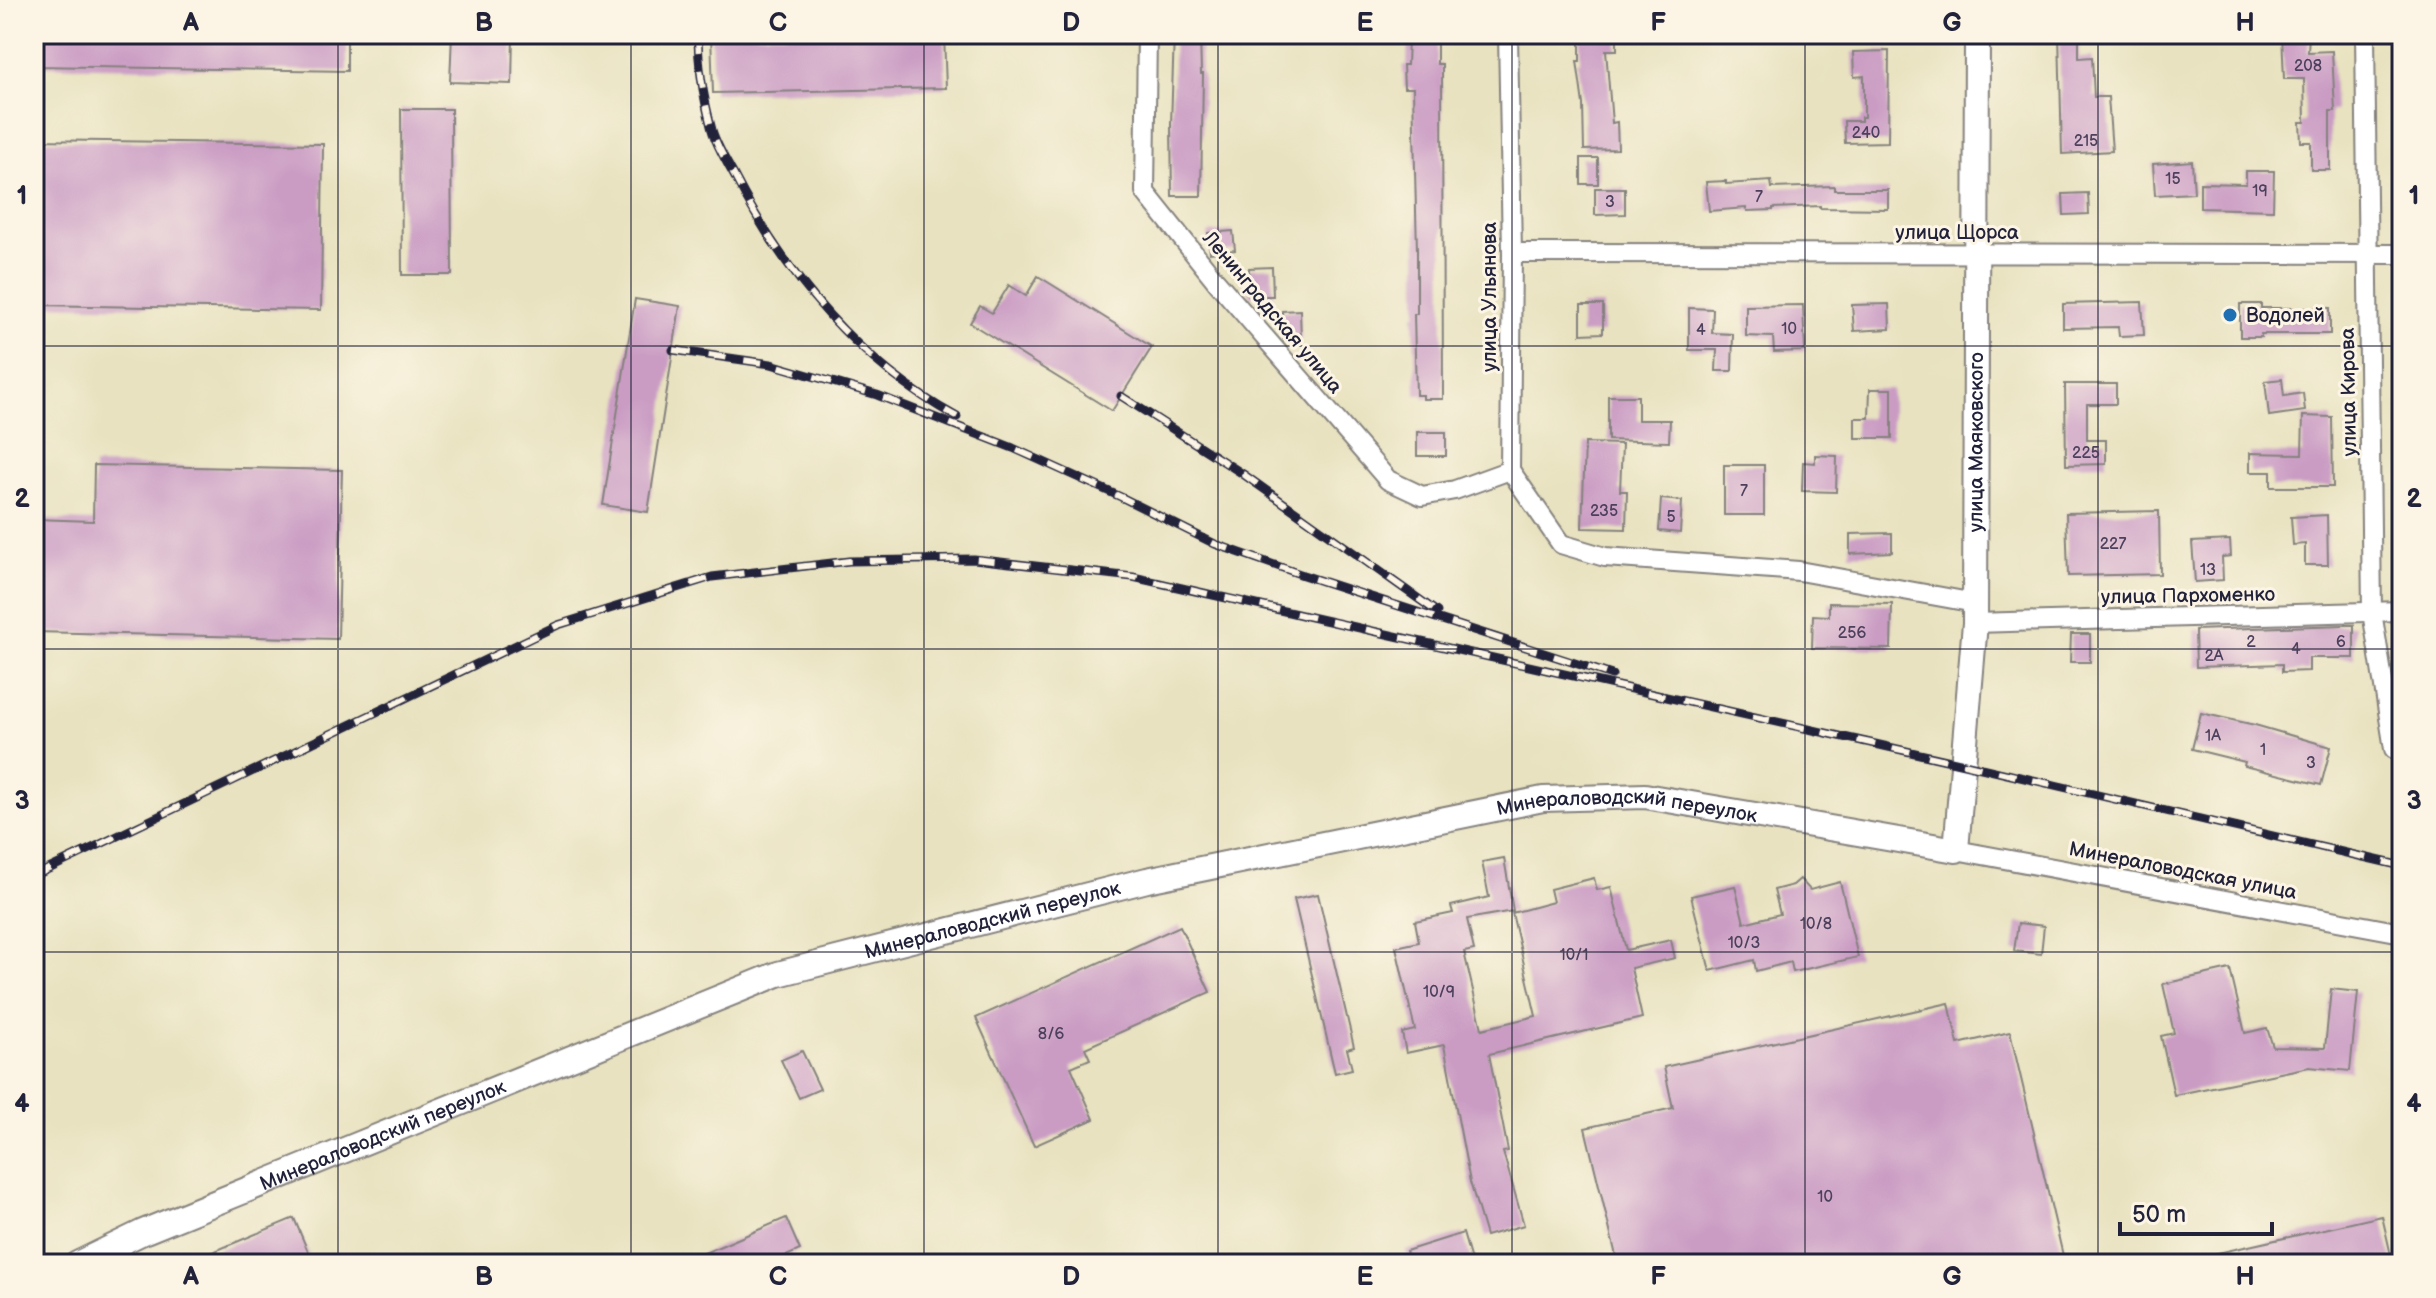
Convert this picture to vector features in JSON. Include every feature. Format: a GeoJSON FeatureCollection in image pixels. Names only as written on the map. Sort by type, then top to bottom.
{"type":"FeatureCollection","features":[{"type":"Feature","properties":{"kind":"street","name":"Ленинградская улица"},"geometry":{"type":"LineString","coordinates":[[1147,34],[1145,192],[1216,281],[1388,480],[1422,496],[1455,490],[1510,470]]}},
{"type":"Feature","properties":{"kind":"street","name":"улица Ульянова"},"geometry":{"type":"LineString","coordinates":[[1508,34],[1512,253],[1510,470]]}},
{"type":"Feature","properties":{"kind":"street","name":"улица Маяковского"},"geometry":{"type":"LineString","coordinates":[[1956,850],[1975,613],[1977,34]]}},
{"type":"Feature","properties":{"kind":"street","name":"улица Кирова"},"geometry":{"type":"LineString","coordinates":[[2365,34],[2372,612],[2398,749]]}},
{"type":"Feature","properties":{"kind":"street","name":"улица Щорса"},"geometry":{"type":"LineString","coordinates":[[1512,253],[2402,254]]}},
{"type":"Feature","properties":{"kind":"street","name":"улица Пархоменко"},"geometry":{"type":"LineString","coordinates":[[1510,470],[1561,544],[1605,557],[1799,571],[1975,613],[2402,611]]}},
{"type":"Feature","properties":{"kind":"street","name":"Минераловодский переулок"},"geometry":{"type":"LineString","coordinates":[[77,1264],[143,1232],[778,974],[1147,880],[1543,799],[1645,796],[1956,850]]}},
{"type":"Feature","properties":{"kind":"street","name":"Минераловодская улица"},"geometry":{"type":"LineString","coordinates":[[1956,850],[2402,933]]}},
{"type":"Feature","properties":{"kind":"building"},"geometry":{"type":"Polygon","coordinates":[[[34,34],[347,34],[347,71],[34,66],[34,34]]]}},
{"type":"Feature","properties":{"kind":"building"},"geometry":{"type":"Polygon","coordinates":[[[452,34],[513,34],[512,84],[450,82],[452,34]]]}},
{"type":"Feature","properties":{"kind":"building"},"geometry":{"type":"Polygon","coordinates":[[[711,34],[944,34],[946,88],[713,93],[711,34]]]}},
{"type":"Feature","properties":{"kind":"building"},"geometry":{"type":"Polygon","coordinates":[[[1174,34],[1200,34],[1203,74],[1201,196],[1172,196],[1174,34]]]}},
{"type":"Feature","properties":{"kind":"building"},"geometry":{"type":"Polygon","coordinates":[[[1414,34],[1437,34],[1437,64],[1442,64],[1443,399],[1423,399],[1423,395],[1416,395],[1414,314],[1417,314],[1417,251],[1413,88],[1404,88],[1403,65],[1407,65],[1408,38],[1414,38],[1414,34]]]}},
{"type":"Feature","properties":{"kind":"building"},"geometry":{"type":"Polygon","coordinates":[[[1580,34],[1617,34],[1617,50],[1606,50],[1612,123],[1617,122],[1618,149],[1584,150],[1583,104],[1577,61],[1580,61],[1580,34]]]}},
{"type":"Feature","properties":{"kind":"building"},"geometry":{"type":"Polygon","coordinates":[[[2059,34],[2079,34],[2079,58],[2092,57],[2094,97],[2108,97],[2112,151],[2062,154],[2059,34]]]}},
{"type":"Feature","properties":{"kind":"building"},"geometry":{"type":"Polygon","coordinates":[[[2282,34],[2309,34],[2308,52],[2332,51],[2335,111],[2330,111],[2330,170],[2311,170],[2311,142],[2301,142],[2300,122],[2305,122],[2304,79],[2284,79],[2282,34]]]}},
{"type":"Feature","properties":{"kind":"building"},"geometry":{"type":"Polygon","coordinates":[[[1889,51],[1888,142],[1845,143],[1844,121],[1861,121],[1864,117],[1864,76],[1854,77],[1853,52],[1889,51]]]}},
{"type":"Feature","properties":{"kind":"building"},"geometry":{"type":"Polygon","coordinates":[[[401,109],[451,109],[452,275],[402,275],[401,109]]]}},
{"type":"Feature","properties":{"kind":"building"},"geometry":{"type":"Polygon","coordinates":[[[34,140],[323,144],[321,310],[34,305],[34,140]]]}},
{"type":"Feature","properties":{"kind":"building"},"geometry":{"type":"Polygon","coordinates":[[[1581,158],[1598,158],[1598,184],[1581,184],[1581,158]]]}},
{"type":"Feature","properties":{"kind":"building"},"geometry":{"type":"Polygon","coordinates":[[[2192,161],[2194,193],[2155,195],[2153,164],[2192,161]]]}},
{"type":"Feature","properties":{"kind":"building"},"geometry":{"type":"Polygon","coordinates":[[[2246,171],[2274,171],[2273,210],[2200,208],[2200,183],[2246,184],[2246,171]]]}},
{"type":"Feature","properties":{"kind":"building"},"geometry":{"type":"Polygon","coordinates":[[[1726,181],[1726,184],[1771,181],[1772,188],[1834,186],[1834,190],[1888,190],[1888,209],[1820,206],[1709,211],[1706,182],[1726,181]]]}},
{"type":"Feature","properties":{"kind":"building"},"geometry":{"type":"Polygon","coordinates":[[[1595,188],[1625,188],[1625,214],[1595,215],[1595,188]]]}},
{"type":"Feature","properties":{"kind":"building"},"geometry":{"type":"Polygon","coordinates":[[[2088,193],[2089,214],[2064,215],[2063,194],[2088,193]]]}},
{"type":"Feature","properties":{"kind":"building"},"geometry":{"type":"Polygon","coordinates":[[[1233,231],[1235,250],[1210,253],[1208,233],[1233,231]]]}},
{"type":"Feature","properties":{"kind":"building"},"geometry":{"type":"Polygon","coordinates":[[[1272,267],[1273,296],[1249,296],[1249,268],[1272,267]]]}},
{"type":"Feature","properties":{"kind":"building"},"geometry":{"type":"Polygon","coordinates":[[[1038,276],[1152,347],[1112,411],[970,323],[980,306],[992,313],[1009,285],[1026,296],[1038,276]]]}},
{"type":"Feature","properties":{"kind":"building"},"geometry":{"type":"Polygon","coordinates":[[[635,299],[680,306],[648,512],[603,505],[635,299]]]}},
{"type":"Feature","properties":{"kind":"building"},"geometry":{"type":"Polygon","coordinates":[[[2142,302],[2144,335],[2119,336],[2118,327],[2063,328],[2063,304],[2142,302]]]}},
{"type":"Feature","properties":{"kind":"building"},"geometry":{"type":"Polygon","coordinates":[[[1889,304],[1890,329],[1854,331],[1852,305],[1889,304]]]}},
{"type":"Feature","properties":{"kind":"building"},"geometry":{"type":"Polygon","coordinates":[[[2240,304],[2261,304],[2261,308],[2330,308],[2330,334],[2240,337],[2240,304]]]}},
{"type":"Feature","properties":{"kind":"building"},"geometry":{"type":"Polygon","coordinates":[[[1581,305],[1603,305],[1603,333],[1581,334],[1581,305]]]}},
{"type":"Feature","properties":{"kind":"building"},"geometry":{"type":"Polygon","coordinates":[[[1803,305],[1805,351],[1774,352],[1773,337],[1746,336],[1746,306],[1803,305]]]}},
{"type":"Feature","properties":{"kind":"building"},"geometry":{"type":"Polygon","coordinates":[[[1689,308],[1713,309],[1712,333],[1733,334],[1732,371],[1716,371],[1717,350],[1689,350],[1689,308]]]}},
{"type":"Feature","properties":{"kind":"building"},"geometry":{"type":"Polygon","coordinates":[[[1300,310],[1301,340],[1284,341],[1282,311],[1300,310]]]}},
{"type":"Feature","properties":{"kind":"building"},"geometry":{"type":"Polygon","coordinates":[[[2282,379],[2284,396],[2303,393],[2305,411],[2269,416],[2265,381],[2282,379]]]}},
{"type":"Feature","properties":{"kind":"building"},"geometry":{"type":"Polygon","coordinates":[[[2065,384],[2116,384],[2116,404],[2087,404],[2087,440],[2106,440],[2106,464],[2066,465],[2065,384]]]}},
{"type":"Feature","properties":{"kind":"building"},"geometry":{"type":"Polygon","coordinates":[[[1870,389],[1892,389],[1892,438],[1855,438],[1855,418],[1869,418],[1870,389]]]}},
{"type":"Feature","properties":{"kind":"building"},"geometry":{"type":"Polygon","coordinates":[[[1608,396],[1638,396],[1638,420],[1670,420],[1669,442],[1608,440],[1608,396]]]}},
{"type":"Feature","properties":{"kind":"building"},"geometry":{"type":"Polygon","coordinates":[[[2303,416],[2332,417],[2333,487],[2271,487],[2271,472],[2250,472],[2250,453],[2302,454],[2303,416]]]}},
{"type":"Feature","properties":{"kind":"building"},"geometry":{"type":"Polygon","coordinates":[[[1417,432],[1446,432],[1446,456],[1417,456],[1417,432]]]}},
{"type":"Feature","properties":{"kind":"building"},"geometry":{"type":"Polygon","coordinates":[[[1585,443],[1622,444],[1620,491],[1627,491],[1626,529],[1582,528],[1585,443]]]}},
{"type":"Feature","properties":{"kind":"building"},"geometry":{"type":"Polygon","coordinates":[[[1815,455],[1837,456],[1836,492],[1802,491],[1803,462],[1815,463],[1815,455]]]}},
{"type":"Feature","properties":{"kind":"building"},"geometry":{"type":"Polygon","coordinates":[[[94,465],[342,470],[338,639],[34,632],[34,519],[93,521],[94,465]]]}},
{"type":"Feature","properties":{"kind":"building"},"geometry":{"type":"Polygon","coordinates":[[[1724,465],[1764,465],[1764,515],[1724,515],[1724,465]]]}},
{"type":"Feature","properties":{"kind":"building"},"geometry":{"type":"Polygon","coordinates":[[[1661,499],[1682,501],[1680,533],[1659,531],[1661,499]]]}},
{"type":"Feature","properties":{"kind":"building"},"geometry":{"type":"Polygon","coordinates":[[[2159,511],[2160,574],[2068,576],[2066,513],[2159,511]]]}},
{"type":"Feature","properties":{"kind":"building"},"geometry":{"type":"Polygon","coordinates":[[[2327,515],[2328,565],[2305,565],[2305,544],[2293,545],[2291,517],[2327,515]]]}},
{"type":"Feature","properties":{"kind":"building"},"geometry":{"type":"Polygon","coordinates":[[[1892,533],[1892,552],[1850,554],[1850,534],[1892,533]]]}},
{"type":"Feature","properties":{"kind":"building"},"geometry":{"type":"Polygon","coordinates":[[[2230,540],[2231,556],[2222,557],[2223,580],[2195,582],[2192,542],[2230,540]]]}},
{"type":"Feature","properties":{"kind":"building"},"geometry":{"type":"Polygon","coordinates":[[[1829,603],[1892,604],[1891,649],[1812,648],[1813,615],[1829,616],[1829,603]]]}},
{"type":"Feature","properties":{"kind":"building"},"geometry":{"type":"Polygon","coordinates":[[[2354,625],[2354,658],[2309,658],[2309,671],[2282,672],[2282,664],[2196,667],[2195,630],[2354,625]]]}},
{"type":"Feature","properties":{"kind":"building"},"geometry":{"type":"Polygon","coordinates":[[[2071,634],[2090,634],[2090,662],[2070,662],[2071,634]]]}},
{"type":"Feature","properties":{"kind":"building"},"geometry":{"type":"Polygon","coordinates":[[[2201,713],[2331,747],[2321,785],[2192,749],[2201,713]]]}},
{"type":"Feature","properties":{"kind":"building"},"geometry":{"type":"Polygon","coordinates":[[[1504,858],[1513,911],[1467,919],[1474,950],[1464,952],[1482,1029],[1536,1016],[1512,913],[1553,902],[1550,889],[1594,878],[1597,890],[1611,887],[1626,950],[1671,940],[1675,958],[1631,968],[1642,1018],[1489,1054],[1508,1151],[1503,1152],[1524,1225],[1486,1236],[1470,1182],[1444,1045],[1406,1053],[1402,1033],[1415,1030],[1396,947],[1419,942],[1415,921],[1453,913],[1451,906],[1489,897],[1482,862],[1504,858]]]}},
{"type":"Feature","properties":{"kind":"building"},"geometry":{"type":"Polygon","coordinates":[[[1800,879],[1810,890],[1840,882],[1858,957],[1793,972],[1791,962],[1756,971],[1754,960],[1710,971],[1691,896],[1735,886],[1744,923],[1780,914],[1774,890],[1793,885],[1800,879]]]}},
{"type":"Feature","properties":{"kind":"building"},"geometry":{"type":"Polygon","coordinates":[[[1318,894],[1354,1047],[1347,1049],[1352,1069],[1335,1073],[1294,899],[1318,894]]]}},
{"type":"Feature","properties":{"kind":"building"},"geometry":{"type":"Polygon","coordinates":[[[2018,923],[2044,926],[2041,954],[2014,951],[2018,923]]]}},
{"type":"Feature","properties":{"kind":"building"},"geometry":{"type":"Polygon","coordinates":[[[1180,926],[1210,992],[1085,1048],[1090,1059],[1071,1067],[1094,1119],[1034,1146],[976,1018],[1180,926]]]}},
{"type":"Feature","properties":{"kind":"building"},"geometry":{"type":"Polygon","coordinates":[[[2230,969],[2245,1033],[2267,1028],[2273,1047],[2325,1048],[2331,989],[2358,992],[2350,1071],[2309,1067],[2174,1095],[2161,1036],[2174,1033],[2163,984],[2230,969]]]}},
{"type":"Feature","properties":{"kind":"building"},"geometry":{"type":"Polygon","coordinates":[[[1949,1003],[1958,1044],[2010,1032],[2065,1264],[1618,1264],[1585,1128],[1673,1108],[1664,1067],[1949,1003]]]}},
{"type":"Feature","properties":{"kind":"building"},"geometry":{"type":"Polygon","coordinates":[[[802,1051],[820,1089],[799,1098],[781,1060],[802,1051]]]}},
{"type":"Feature","properties":{"kind":"building"},"geometry":{"type":"Polygon","coordinates":[[[2382,1216],[2393,1264],[2201,1264],[2200,1257],[2382,1216]]]}},
{"type":"Feature","properties":{"kind":"building"},"geometry":{"type":"Polygon","coordinates":[[[294,1218],[309,1254],[302,1257],[305,1264],[184,1264],[294,1218]]]}},
{"type":"Feature","properties":{"kind":"building"},"geometry":{"type":"Polygon","coordinates":[[[786,1218],[800,1250],[768,1264],[679,1264],[786,1218]]]}},
{"type":"Feature","properties":{"kind":"building"},"geometry":{"type":"Polygon","coordinates":[[[1463,1233],[1472,1264],[1410,1264],[1406,1251],[1463,1233]]]}},
{"type":"Feature","properties":{"kind":"railway"},"geometry":{"type":"LineString","coordinates":[[698,34],[702,83],[714,136],[778,250],[802,283],[858,344],[922,396],[957,417]]}},
{"type":"Feature","properties":{"kind":"railway"},"geometry":{"type":"LineString","coordinates":[[673,350],[771,364],[877,395],[1013,448],[1215,544],[1612,675]]}},
{"type":"Feature","properties":{"kind":"railway"},"geometry":{"type":"LineString","coordinates":[[1121,396],[1243,474],[1437,612]]}},
{"type":"Feature","properties":{"kind":"railway"},"geometry":{"type":"LineString","coordinates":[[34,876],[558,625],[712,577],[849,561],[974,559],[1133,577],[2402,866]]}},
{"type":"Feature","properties":{"kind":"place","name":"Водолей"},"geometry":{"type":"Point","coordinates":[2230,315]}}]}
